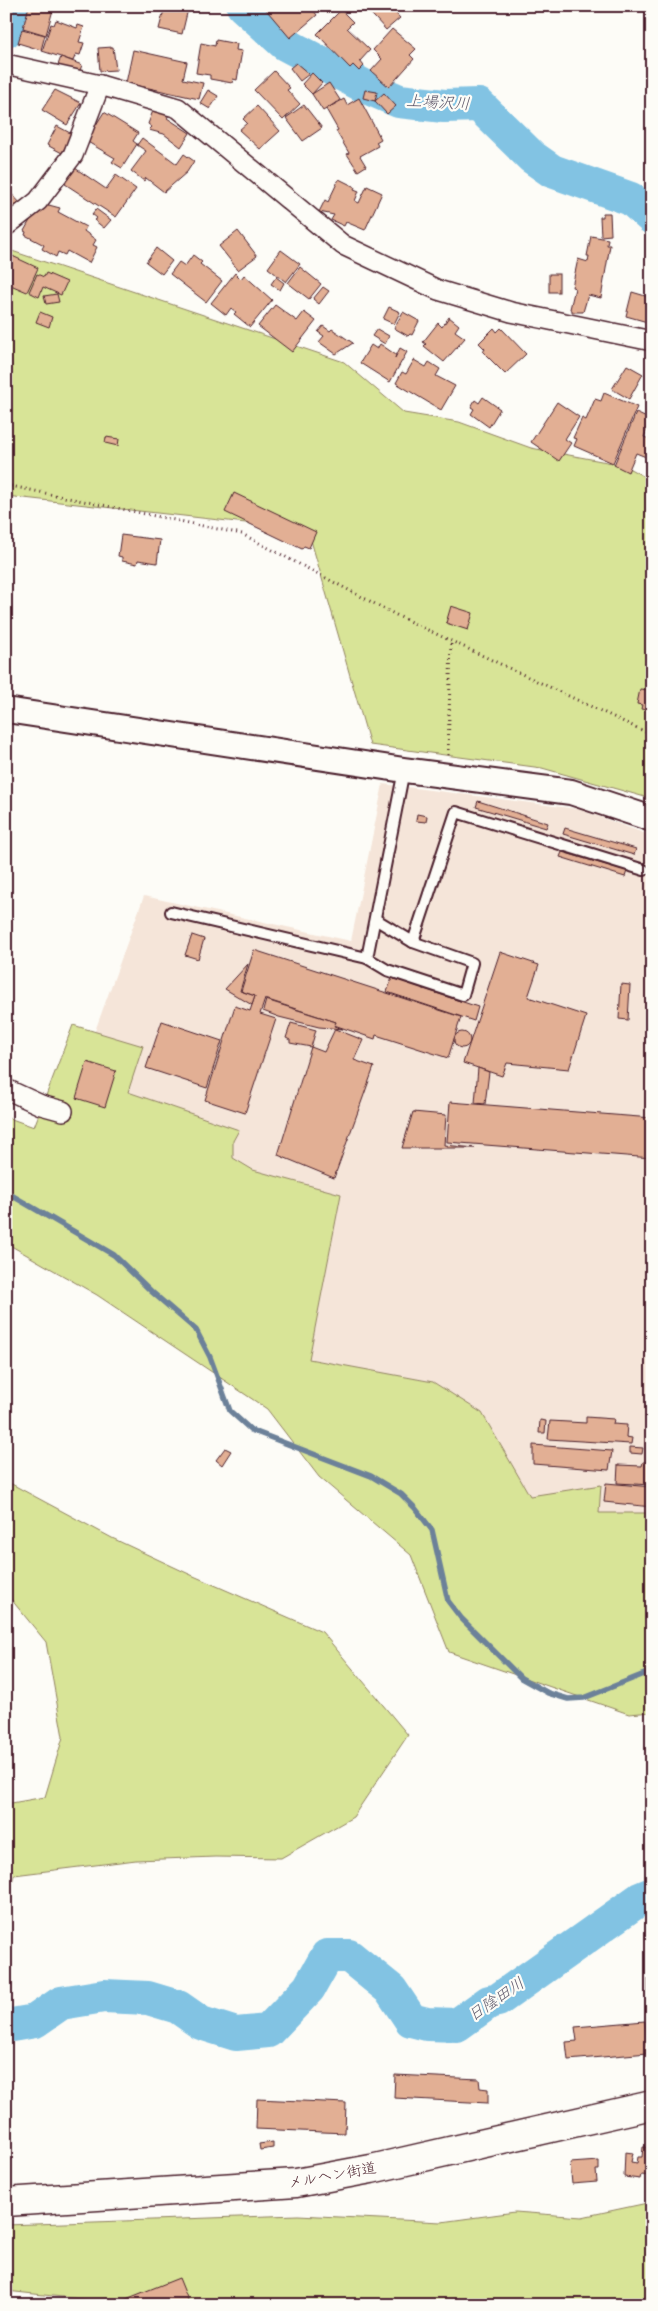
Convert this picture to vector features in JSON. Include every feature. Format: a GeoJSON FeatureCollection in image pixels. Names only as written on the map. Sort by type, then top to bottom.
{"type":"FeatureCollection","features":[{"type":"Feature","properties":{"kind":"highway","name":"メルヘン街道"},"geometry":{"type":"LineString","coordinates":[[6,2202],[296,2183],[371,2169],[652,2105]]}},
{"type":"Feature","properties":{"kind":"street"},"geometry":{"type":"LineString","coordinates":[[6,64],[100,86],[178,108],[343,245],[438,290],[511,312],[652,341]]}},
{"type":"Feature","properties":{"kind":"street"},"geometry":{"type":"LineString","coordinates":[[6,226],[38,201],[73,155],[100,86]]}},
{"type":"Feature","properties":{"kind":"street"},"geometry":{"type":"LineString","coordinates":[[6,710],[404,770],[571,792],[652,819]]}},
{"type":"Feature","properties":{"kind":"street"},"geometry":{"type":"LineString","coordinates":[[6,1089],[63,1111]]}},
{"type":"Feature","properties":{"kind":"lane"},"geometry":{"type":"LineString","coordinates":[[367,958],[404,770]]}},
{"type":"Feature","properties":{"kind":"lane"},"geometry":{"type":"LineString","coordinates":[[413,942],[456,812],[644,870]]}},
{"type":"Feature","properties":{"kind":"lane"},"geometry":{"type":"LineString","coordinates":[[170,912],[367,958],[387,970],[463,995],[472,963],[413,942],[375,918]]}},
{"type":"Feature","properties":{"kind":"path"},"geometry":{"type":"LineString","coordinates":[[6,485],[242,534],[400,617],[652,735]]}},
{"type":"Feature","properties":{"kind":"path"},"geometry":{"type":"LineString","coordinates":[[448,776],[451,641]]}},
{"type":"Feature","properties":{"kind":"shaded area"},"geometry":{"type":"Polygon","coordinates":[[[383,784],[578,809],[652,836],[652,1513],[598,1513],[600,1485],[530,1497],[482,1413],[433,1382],[309,1359],[341,1194],[253,1170],[233,1158],[233,1141],[238,1130],[128,1092],[95,1031],[144,896],[351,941],[383,784]]]}},
{"type":"Feature","properties":{"kind":"green space"},"geometry":{"type":"Polygon","coordinates":[[[6,249],[344,362],[404,413],[459,422],[531,448],[623,465],[652,481],[652,799],[542,768],[370,745],[308,530],[6,496],[6,249]]]}},
{"type":"Feature","properties":{"kind":"green space"},"geometry":{"type":"Polygon","coordinates":[[[73,1025],[143,1046],[128,1092],[239,1130],[233,1141],[233,1158],[253,1170],[341,1194],[309,1359],[433,1382],[482,1413],[530,1496],[601,1485],[599,1513],[652,1513],[652,1712],[629,1714],[449,1652],[411,1555],[319,1477],[267,1409],[97,1295],[6,1243],[6,1117],[34,1127],[73,1025]]]}},
{"type":"Feature","properties":{"kind":"green space"},"geometry":{"type":"Polygon","coordinates":[[[6,1481],[112,1538],[322,1632],[408,1735],[353,1817],[281,1858],[215,1857],[136,1860],[14,1875],[6,1906],[6,1804],[45,1797],[63,1737],[46,1642],[6,1593],[6,1481]]]}},
{"type":"Feature","properties":{"kind":"green space"},"geometry":{"type":"Polygon","coordinates":[[[652,2202],[652,2305],[138,2305],[6,2291],[6,2225],[298,2215],[441,2222],[515,2212],[582,2217],[652,2202]]]}},
{"type":"Feature","properties":{"kind":"building"},"geometry":{"type":"Polygon","coordinates":[[[29,6],[54,6],[46,35],[23,28],[29,6]]]}},
{"type":"Feature","properties":{"kind":"building"},"geometry":{"type":"Polygon","coordinates":[[[165,6],[178,6],[188,9],[182,34],[159,29],[165,6]]]}},
{"type":"Feature","properties":{"kind":"building"},"geometry":{"type":"Polygon","coordinates":[[[263,6],[310,6],[317,15],[290,38],[263,6]]]}},
{"type":"Feature","properties":{"kind":"building"},"geometry":{"type":"Polygon","coordinates":[[[364,6],[389,6],[400,18],[386,30],[364,6]]]}},
{"type":"Feature","properties":{"kind":"building"},"geometry":{"type":"Polygon","coordinates":[[[341,10],[353,22],[347,28],[370,50],[360,61],[364,66],[359,71],[353,65],[350,68],[317,34],[341,10]]]}},
{"type":"Feature","properties":{"kind":"building"},"geometry":{"type":"Polygon","coordinates":[[[56,20],[77,28],[78,25],[84,27],[79,42],[84,43],[80,55],[76,54],[73,61],[42,51],[51,24],[54,25],[56,20]]]}},
{"type":"Feature","properties":{"kind":"building"},"geometry":{"type":"Polygon","coordinates":[[[22,29],[45,35],[41,50],[18,43],[22,29]]]}},
{"type":"Feature","properties":{"kind":"building"},"geometry":{"type":"Polygon","coordinates":[[[392,29],[416,49],[410,55],[414,59],[389,87],[371,71],[382,59],[373,50],[392,29]]]}},
{"type":"Feature","properties":{"kind":"building"},"geometry":{"type":"Polygon","coordinates":[[[216,40],[237,44],[236,50],[242,51],[237,80],[233,79],[232,83],[210,79],[210,75],[196,73],[201,43],[215,46],[216,40]]]}},
{"type":"Feature","properties":{"kind":"building"},"geometry":{"type":"Polygon","coordinates":[[[113,47],[116,70],[100,71],[98,48],[113,47]]]}},
{"type":"Feature","properties":{"kind":"building"},"geometry":{"type":"Polygon","coordinates":[[[133,50],[187,62],[183,79],[203,83],[199,99],[126,83],[133,50]]]}},
{"type":"Feature","properties":{"kind":"building"},"geometry":{"type":"Polygon","coordinates":[[[61,57],[82,65],[79,73],[58,65],[61,57]]]}},
{"type":"Feature","properties":{"kind":"building"},"geometry":{"type":"Polygon","coordinates":[[[296,63],[309,74],[300,81],[290,68],[296,63]]]}},
{"type":"Feature","properties":{"kind":"building"},"geometry":{"type":"Polygon","coordinates":[[[274,71],[290,88],[287,90],[300,104],[283,120],[254,90],[274,71]]]}},
{"type":"Feature","properties":{"kind":"building"},"geometry":{"type":"Polygon","coordinates":[[[312,73],[322,83],[312,94],[302,84],[312,73]]]}},
{"type":"Feature","properties":{"kind":"building"},"geometry":{"type":"Polygon","coordinates":[[[329,83],[340,100],[323,111],[312,94],[329,83]]]}},
{"type":"Feature","properties":{"kind":"building"},"geometry":{"type":"Polygon","coordinates":[[[55,90],[81,103],[67,125],[42,110],[55,90]]]}},
{"type":"Feature","properties":{"kind":"building"},"geometry":{"type":"Polygon","coordinates":[[[208,90],[218,96],[210,109],[200,103],[208,90]]]}},
{"type":"Feature","properties":{"kind":"building"},"geometry":{"type":"Polygon","coordinates":[[[365,90],[377,92],[375,101],[363,98],[365,90]]]}},
{"type":"Feature","properties":{"kind":"building"},"geometry":{"type":"Polygon","coordinates":[[[384,93],[396,106],[387,114],[375,101],[384,93]]]}},
{"type":"Feature","properties":{"kind":"building"},"geometry":{"type":"Polygon","coordinates":[[[359,98],[381,139],[376,142],[378,146],[360,156],[366,166],[358,171],[347,154],[349,153],[326,109],[344,99],[347,105],[359,98]]]}},
{"type":"Feature","properties":{"kind":"building"},"geometry":{"type":"Polygon","coordinates":[[[304,105],[322,128],[303,141],[286,118],[304,105]]]}},
{"type":"Feature","properties":{"kind":"building"},"geometry":{"type":"Polygon","coordinates":[[[257,106],[280,131],[260,149],[239,130],[247,123],[243,119],[257,106]]]}},
{"type":"Feature","properties":{"kind":"building"},"geometry":{"type":"Polygon","coordinates":[[[154,108],[169,115],[167,118],[190,133],[181,147],[164,134],[149,130],[152,127],[148,124],[154,108]]]}},
{"type":"Feature","properties":{"kind":"building"},"geometry":{"type":"Polygon","coordinates":[[[104,112],[138,133],[133,141],[137,144],[122,168],[112,162],[115,158],[86,141],[104,112]]]}},
{"type":"Feature","properties":{"kind":"building"},"geometry":{"type":"Polygon","coordinates":[[[57,126],[72,134],[62,153],[47,145],[57,126]]]}},
{"type":"Feature","properties":{"kind":"building"},"geometry":{"type":"Polygon","coordinates":[[[142,138],[177,164],[184,154],[194,161],[187,172],[164,192],[146,178],[144,181],[131,171],[146,151],[137,145],[142,138]]]}},
{"type":"Feature","properties":{"kind":"building"},"geometry":{"type":"Polygon","coordinates":[[[72,166],[106,189],[116,175],[136,189],[116,217],[65,184],[66,182],[62,180],[72,166]]]}},
{"type":"Feature","properties":{"kind":"building"},"geometry":{"type":"Polygon","coordinates":[[[339,179],[359,191],[355,201],[359,203],[367,186],[382,193],[365,230],[346,222],[344,226],[331,220],[334,215],[319,212],[325,200],[328,202],[339,179]]]}},
{"type":"Feature","properties":{"kind":"building"},"geometry":{"type":"Polygon","coordinates":[[[6,188],[24,207],[6,217],[6,188]]]}},
{"type":"Feature","properties":{"kind":"building"},"geometry":{"type":"Polygon","coordinates":[[[45,204],[60,208],[58,212],[86,227],[84,231],[96,240],[93,245],[97,247],[89,263],[67,251],[65,255],[58,252],[56,257],[42,249],[44,245],[25,235],[26,232],[24,231],[33,215],[36,216],[45,204]]]}},
{"type":"Feature","properties":{"kind":"building"},"geometry":{"type":"Polygon","coordinates":[[[96,209],[111,220],[104,228],[94,220],[97,218],[92,214],[96,209]]]}},
{"type":"Feature","properties":{"kind":"building"},"geometry":{"type":"Polygon","coordinates":[[[603,213],[610,213],[611,235],[601,236],[600,217],[603,217],[603,213]]]}},
{"type":"Feature","properties":{"kind":"building"},"geometry":{"type":"Polygon","coordinates":[[[238,231],[257,256],[238,270],[219,246],[238,231]]]}},
{"type":"Feature","properties":{"kind":"building"},"geometry":{"type":"Polygon","coordinates":[[[591,236],[608,239],[607,245],[610,245],[601,298],[588,295],[583,312],[572,312],[570,309],[575,288],[572,287],[578,259],[588,262],[589,256],[587,256],[591,236]]]}},
{"type":"Feature","properties":{"kind":"building"},"geometry":{"type":"Polygon","coordinates":[[[156,248],[172,261],[162,274],[146,262],[156,248]]]}},
{"type":"Feature","properties":{"kind":"building"},"geometry":{"type":"Polygon","coordinates":[[[281,250],[300,264],[286,282],[268,268],[281,250]]]}},
{"type":"Feature","properties":{"kind":"building"},"geometry":{"type":"Polygon","coordinates":[[[6,253],[38,268],[27,292],[6,283],[6,253]]]}},
{"type":"Feature","properties":{"kind":"building"},"geometry":{"type":"Polygon","coordinates":[[[193,255],[202,262],[200,264],[222,281],[206,302],[170,274],[179,262],[185,266],[193,255]]]}},
{"type":"Feature","properties":{"kind":"building"},"geometry":{"type":"Polygon","coordinates":[[[300,267],[321,284],[309,299],[288,283],[300,267]]]}},
{"type":"Feature","properties":{"kind":"building"},"geometry":{"type":"Polygon","coordinates":[[[46,273],[67,282],[61,295],[43,287],[39,297],[29,292],[37,274],[44,277],[46,273]]]}},
{"type":"Feature","properties":{"kind":"building"},"geometry":{"type":"Polygon","coordinates":[[[235,273],[241,279],[244,275],[272,300],[250,327],[234,314],[236,312],[231,308],[226,315],[211,303],[235,273]]]}},
{"type":"Feature","properties":{"kind":"building"},"geometry":{"type":"Polygon","coordinates":[[[549,274],[559,274],[559,292],[549,292],[549,274]]]}},
{"type":"Feature","properties":{"kind":"building"},"geometry":{"type":"Polygon","coordinates":[[[276,277],[284,283],[280,290],[271,284],[276,277]]]}},
{"type":"Feature","properties":{"kind":"building"},"geometry":{"type":"Polygon","coordinates":[[[323,287],[329,291],[319,304],[313,299],[323,287]]]}},
{"type":"Feature","properties":{"kind":"building"},"geometry":{"type":"Polygon","coordinates":[[[632,292],[652,298],[651,323],[626,316],[632,292]]]}},
{"type":"Feature","properties":{"kind":"building"},"geometry":{"type":"Polygon","coordinates":[[[57,294],[59,302],[46,304],[44,296],[57,294]]]}},
{"type":"Feature","properties":{"kind":"building"},"geometry":{"type":"Polygon","coordinates":[[[275,305],[297,321],[304,312],[316,321],[292,352],[258,326],[275,305]]]}},
{"type":"Feature","properties":{"kind":"building"},"geometry":{"type":"Polygon","coordinates":[[[389,307],[400,312],[394,324],[383,319],[389,307]]]}},
{"type":"Feature","properties":{"kind":"building"},"geometry":{"type":"Polygon","coordinates":[[[40,312],[52,317],[49,327],[36,322],[40,312]]]}},
{"type":"Feature","properties":{"kind":"building"},"geometry":{"type":"Polygon","coordinates":[[[403,312],[419,321],[412,335],[408,336],[394,328],[403,312]]]}},
{"type":"Feature","properties":{"kind":"building"},"geometry":{"type":"Polygon","coordinates":[[[449,317],[459,325],[455,331],[465,338],[444,362],[424,346],[426,344],[423,342],[438,323],[442,327],[449,317]]]}},
{"type":"Feature","properties":{"kind":"building"},"geometry":{"type":"Polygon","coordinates":[[[323,326],[330,331],[332,329],[353,343],[336,354],[319,342],[324,336],[318,332],[323,326]]]}},
{"type":"Feature","properties":{"kind":"building"},"geometry":{"type":"Polygon","coordinates":[[[494,328],[497,332],[501,328],[526,354],[505,374],[483,352],[485,349],[479,343],[494,328]]]}},
{"type":"Feature","properties":{"kind":"building"},"geometry":{"type":"Polygon","coordinates":[[[377,329],[389,336],[385,344],[372,336],[377,329]]]}},
{"type":"Feature","properties":{"kind":"building"},"geometry":{"type":"Polygon","coordinates":[[[380,344],[396,355],[395,358],[400,348],[407,352],[390,382],[360,363],[371,345],[377,349],[380,344]]]}},
{"type":"Feature","properties":{"kind":"building"},"geometry":{"type":"Polygon","coordinates":[[[414,360],[426,367],[429,362],[440,369],[436,376],[455,386],[441,410],[396,383],[402,372],[406,374],[414,360]]]}},
{"type":"Feature","properties":{"kind":"building"},"geometry":{"type":"Polygon","coordinates":[[[627,365],[643,374],[629,399],[612,389],[627,365]]]}},
{"type":"Feature","properties":{"kind":"building"},"geometry":{"type":"Polygon","coordinates":[[[604,393],[637,407],[613,463],[574,446],[577,439],[573,438],[582,418],[586,420],[595,399],[601,401],[604,393]]]}},
{"type":"Feature","properties":{"kind":"building"},"geometry":{"type":"Polygon","coordinates":[[[483,397],[500,409],[489,427],[471,414],[474,409],[471,407],[475,400],[479,403],[483,397]]]}},
{"type":"Feature","properties":{"kind":"building"},"geometry":{"type":"Polygon","coordinates":[[[557,402],[579,417],[565,439],[571,443],[559,461],[531,442],[557,402]]]}},
{"type":"Feature","properties":{"kind":"building"},"geometry":{"type":"Polygon","coordinates":[[[636,413],[651,420],[644,437],[652,440],[652,444],[646,457],[636,453],[628,472],[614,465],[636,413]]]}},
{"type":"Feature","properties":{"kind":"building"},"geometry":{"type":"Polygon","coordinates":[[[106,437],[119,439],[118,446],[105,443],[106,437]]]}},
{"type":"Feature","properties":{"kind":"building"},"geometry":{"type":"Polygon","coordinates":[[[234,493],[316,532],[309,548],[304,546],[302,549],[225,512],[234,493]]]}},
{"type":"Feature","properties":{"kind":"building"},"geometry":{"type":"Polygon","coordinates":[[[121,535],[160,540],[157,563],[138,560],[137,564],[122,561],[122,557],[118,556],[121,535]]]}},
{"type":"Feature","properties":{"kind":"building"},"geometry":{"type":"Polygon","coordinates":[[[451,606],[473,613],[468,630],[446,623],[451,606]]]}},
{"type":"Feature","properties":{"kind":"building"},"geometry":{"type":"Polygon","coordinates":[[[648,688],[652,689],[652,711],[641,709],[642,705],[637,704],[640,689],[648,690],[648,688]]]}},
{"type":"Feature","properties":{"kind":"building"},"geometry":{"type":"Polygon","coordinates":[[[478,801],[548,823],[546,828],[476,807],[478,801]]]}},
{"type":"Feature","properties":{"kind":"building"},"geometry":{"type":"Polygon","coordinates":[[[417,814],[427,816],[426,822],[416,821],[417,814]]]}},
{"type":"Feature","properties":{"kind":"building"},"geometry":{"type":"Polygon","coordinates":[[[565,828],[636,849],[634,855],[563,834],[565,828]]]}},
{"type":"Feature","properties":{"kind":"building"},"geometry":{"type":"Polygon","coordinates":[[[562,852],[627,871],[625,877],[560,857],[562,852]]]}},
{"type":"Feature","properties":{"kind":"building"},"geometry":{"type":"Polygon","coordinates":[[[192,935],[204,939],[198,959],[185,955],[192,935]]]}},
{"type":"Feature","properties":{"kind":"building"},"geometry":{"type":"Polygon","coordinates":[[[254,950],[461,1017],[448,1058],[376,1035],[375,1039],[334,1025],[336,1022],[265,999],[260,1014],[276,1019],[245,1113],[205,1100],[235,1006],[250,1011],[255,996],[241,991],[254,950]]]}},
{"type":"Feature","properties":{"kind":"building"},"geometry":{"type":"Polygon","coordinates":[[[500,952],[539,965],[528,997],[586,1016],[569,1069],[507,1063],[502,1076],[463,1063],[500,952]]]}},
{"type":"Feature","properties":{"kind":"building"},"geometry":{"type":"Polygon","coordinates":[[[248,964],[240,991],[255,996],[252,1005],[225,989],[248,964]]]}},
{"type":"Feature","properties":{"kind":"building"},"geometry":{"type":"Polygon","coordinates":[[[392,978],[478,1007],[474,1021],[387,992],[392,978]]]}},
{"type":"Feature","properties":{"kind":"building"},"geometry":{"type":"Polygon","coordinates":[[[621,984],[630,985],[628,1020],[619,1019],[621,984]]]}},
{"type":"Feature","properties":{"kind":"building"},"geometry":{"type":"Polygon","coordinates":[[[266,1000],[336,1022],[334,1026],[343,1029],[319,1027],[263,1011],[266,1000]]]}},
{"type":"Feature","properties":{"kind":"building"},"geometry":{"type":"Polygon","coordinates":[[[162,1021],[222,1041],[207,1088],[146,1068],[162,1021]]]}},
{"type":"Feature","properties":{"kind":"building"},"geometry":{"type":"Polygon","coordinates":[[[291,1023],[316,1030],[311,1047],[290,1043],[290,1040],[286,1038],[291,1023]]]}},
{"type":"Feature","properties":{"kind":"building"},"geometry":{"type":"Polygon","coordinates":[[[335,1029],[363,1040],[354,1060],[374,1067],[334,1178],[278,1155],[311,1047],[324,1052],[335,1029]]]}},
{"type":"Feature","properties":{"kind":"building"},"geometry":{"type":"Polygon","coordinates":[[[459,1032],[465,1032],[470,1037],[468,1046],[459,1048],[454,1043],[454,1037],[459,1032]]]}},
{"type":"Feature","properties":{"kind":"building"},"geometry":{"type":"Polygon","coordinates":[[[87,1062],[116,1071],[105,1107],[76,1098],[87,1062]]]}},
{"type":"Feature","properties":{"kind":"building"},"geometry":{"type":"Polygon","coordinates":[[[478,1068],[489,1072],[485,1104],[475,1103],[478,1068]]]}},
{"type":"Feature","properties":{"kind":"building"},"geometry":{"type":"Polygon","coordinates":[[[450,1102],[652,1118],[652,1158],[447,1142],[450,1102]]]}},
{"type":"Feature","properties":{"kind":"building"},"geometry":{"type":"Polygon","coordinates":[[[413,1112],[446,1115],[444,1145],[475,1148],[402,1148],[413,1112]]]}},
{"type":"Feature","properties":{"kind":"building"},"geometry":{"type":"Polygon","coordinates":[[[586,1417],[614,1419],[613,1424],[627,1425],[626,1437],[632,1438],[631,1444],[548,1439],[550,1421],[586,1423],[586,1417]]]}},
{"type":"Feature","properties":{"kind":"building"},"geometry":{"type":"Polygon","coordinates":[[[540,1420],[546,1421],[545,1433],[539,1433],[540,1420]]]}},
{"type":"Feature","properties":{"kind":"building"},"geometry":{"type":"Polygon","coordinates":[[[533,1445],[612,1451],[609,1470],[533,1464],[533,1445]]]}},
{"type":"Feature","properties":{"kind":"building"},"geometry":{"type":"Polygon","coordinates":[[[630,1447],[643,1448],[642,1454],[630,1453],[630,1447]]]}},
{"type":"Feature","properties":{"kind":"building"},"geometry":{"type":"Polygon","coordinates":[[[225,1448],[231,1451],[222,1465],[216,1460],[225,1448]]]}},
{"type":"Feature","properties":{"kind":"building"},"geometry":{"type":"Polygon","coordinates":[[[643,1462],[652,1462],[652,1485],[617,1483],[618,1465],[642,1466],[643,1462]]]}},
{"type":"Feature","properties":{"kind":"building"},"geometry":{"type":"Polygon","coordinates":[[[606,1483],[652,1487],[652,1507],[604,1502],[606,1483]]]}},
{"type":"Feature","properties":{"kind":"building"},"geometry":{"type":"Polygon","coordinates":[[[648,1979],[652,1979],[652,2008],[648,2008],[648,1979]]]}},
{"type":"Feature","properties":{"kind":"building"},"geometry":{"type":"Polygon","coordinates":[[[645,2021],[648,2053],[568,2060],[566,2042],[577,2041],[575,2027],[645,2021]]]}},
{"type":"Feature","properties":{"kind":"building"},"geometry":{"type":"Polygon","coordinates":[[[395,2075],[479,2079],[480,2088],[488,2089],[488,2103],[394,2098],[395,2075]]]}},
{"type":"Feature","properties":{"kind":"building"},"geometry":{"type":"Polygon","coordinates":[[[257,2099],[346,2103],[345,2133],[256,2129],[257,2099]]]}},
{"type":"Feature","properties":{"kind":"building"},"geometry":{"type":"Polygon","coordinates":[[[273,2142],[273,2148],[260,2150],[259,2144],[273,2142]]]}},
{"type":"Feature","properties":{"kind":"building"},"geometry":{"type":"Polygon","coordinates":[[[643,2147],[652,2148],[652,2176],[641,2175],[640,2179],[624,2177],[625,2152],[633,2153],[631,2162],[637,2163],[638,2157],[642,2157],[643,2147]]]}},
{"type":"Feature","properties":{"kind":"building"},"geometry":{"type":"Polygon","coordinates":[[[599,2161],[599,2170],[596,2170],[597,2182],[572,2184],[570,2163],[599,2161]]]}},
{"type":"Feature","properties":{"kind":"building"},"geometry":{"type":"Polygon","coordinates":[[[179,2278],[190,2305],[111,2305],[179,2278]]]}},
{"type":"Feature","properties":{"kind":"waterway","name":"上場沢川"},"geometry":{"type":"LineString","coordinates":[[6,31],[15,6]]}},
{"type":"Feature","properties":{"kind":"waterway","name":"上場沢川"},"geometry":{"type":"LineString","coordinates":[[243,6],[285,44],[364,86],[399,101],[444,106],[479,105],[532,157],[552,171],[631,199],[652,218]]}},
{"type":"Feature","properties":{"kind":"waterway"},"geometry":{"type":"LineString","coordinates":[[6,1192],[114,1255],[152,1292],[196,1330],[210,1357],[230,1411],[251,1430],[371,1476],[401,1494],[432,1530],[448,1601],[461,1618],[521,1678],[548,1693],[568,1699],[584,1698],[652,1671]]}},
{"type":"Feature","properties":{"kind":"waterway","name":"日陰田川"},"geometry":{"type":"LineString","coordinates":[[6,2026],[35,2021],[61,2003],[104,1996],[148,1998],[178,2007],[201,2023],[236,2034],[268,2031],[309,1988],[327,1956],[349,1956],[391,1990],[411,2020],[427,2024],[457,2025],[489,2002],[498,2000],[640,1899],[652,1894]]}}]}
